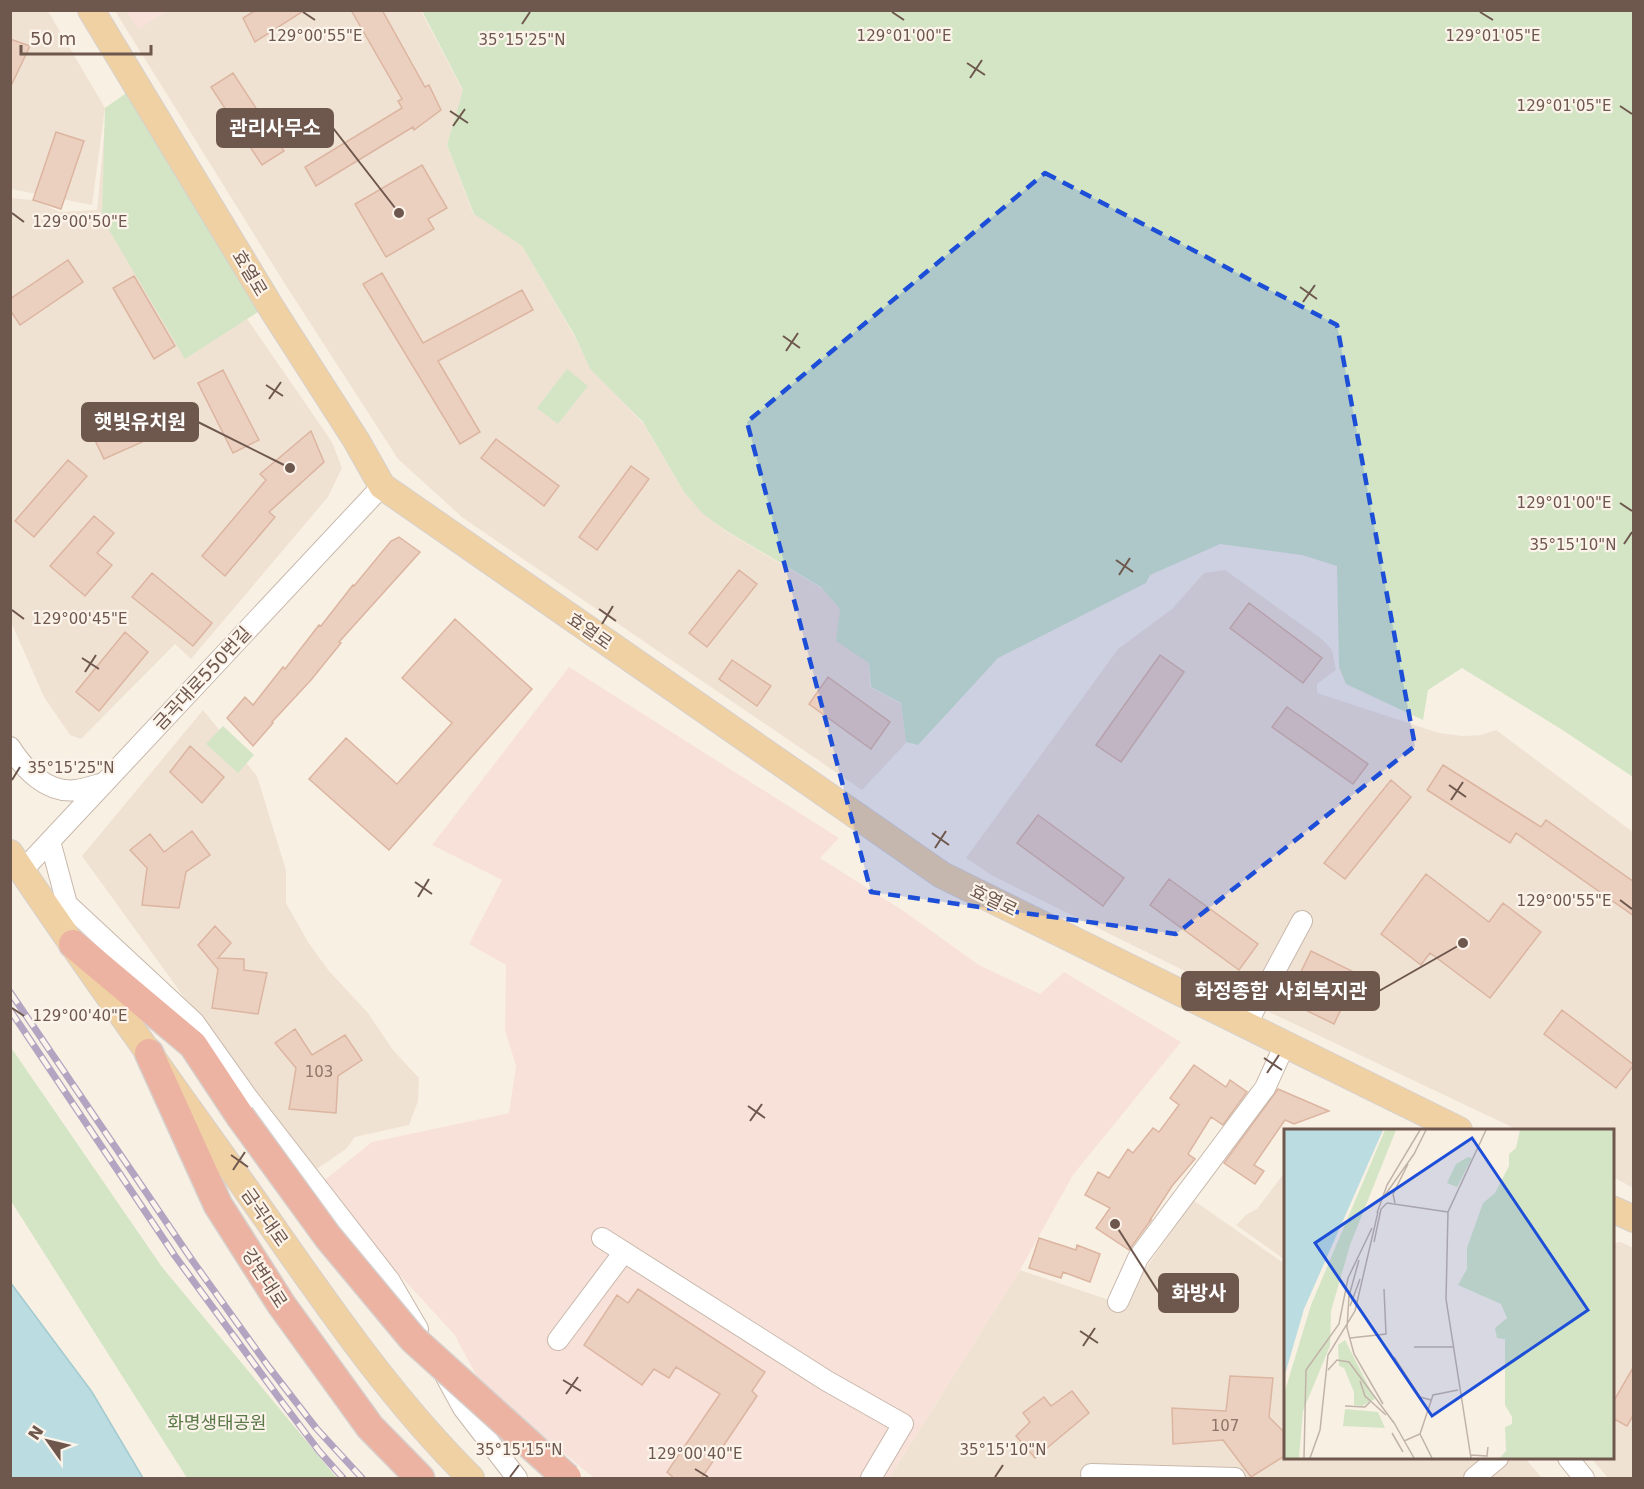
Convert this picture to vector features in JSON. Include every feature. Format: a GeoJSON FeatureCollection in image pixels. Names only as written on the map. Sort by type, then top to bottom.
{"type":"FeatureCollection","features":[{"type":"Feature","properties":{"kind":"highway"},"geometry":{"type":"LineString","coordinates":[[73,944],[193,1045],[240,1116],[328,1237],[413,1339],[567,1479]]}},
{"type":"Feature","properties":{"kind":"highway","name":"강변대로"},"geometry":{"type":"LineString","coordinates":[[149,1053],[218,1206],[281,1304],[370,1427],[420,1479]]}},
{"type":"Feature","properties":{"kind":"main road","name":"효열로"},"geometry":{"type":"LineString","coordinates":[[91,10],[272,309],[356,440],[382,486],[942,875],[1455,1129]]}},
{"type":"Feature","properties":{"kind":"main road","name":"금곡대로"},"geometry":{"type":"LineString","coordinates":[[22,870],[320,1293],[433,1441],[471,1479]]}},
{"type":"Feature","properties":{"kind":"main road"},"geometry":{"type":"LineString","coordinates":[[1614,1210],[1634,1219]]}},
{"type":"Feature","properties":{"kind":"street","name":"금곡대로550번길"},"geometry":{"type":"LineString","coordinates":[[22,870],[382,486]]}},
{"type":"Feature","properties":{"kind":"street"},"geometry":{"type":"LineString","coordinates":[[10,747],[35,777],[48,784],[73,791],[104,783]]}},
{"type":"Feature","properties":{"kind":"street"},"geometry":{"type":"LineString","coordinates":[[50,841],[67,904]]}},
{"type":"Feature","properties":{"kind":"street"},"geometry":{"type":"LineString","coordinates":[[22,870],[67,904],[194,1022],[248,1098],[390,1281],[463,1408],[517,1479]]}},
{"type":"Feature","properties":{"kind":"street"},"geometry":{"type":"LineString","coordinates":[[1246,1025],[1302,921]]}},
{"type":"Feature","properties":{"kind":"street"},"geometry":{"type":"LineString","coordinates":[[1118,1302],[1138,1258],[1265,1088],[1285,1044]]}},
{"type":"Feature","properties":{"kind":"street"},"geometry":{"type":"LineString","coordinates":[[602,1238],[826,1381],[903,1424],[871,1479]]}},
{"type":"Feature","properties":{"kind":"street"},"geometry":{"type":"LineString","coordinates":[[558,1340],[624,1252]]}},
{"type":"Feature","properties":{"kind":"street"},"geometry":{"type":"LineString","coordinates":[[1474,1479],[1497,1459]]}},
{"type":"Feature","properties":{"kind":"street"},"geometry":{"type":"LineString","coordinates":[[1569,1459],[1584,1479]]}},
{"type":"Feature","properties":{"kind":"street"},"geometry":{"type":"LineString","coordinates":[[1091,1474],[1235,1479]]}},
{"type":"Feature","properties":{"kind":"highlighted area"},"geometry":{"type":"Polygon","coordinates":[[[1045,173],[1337,325],[1415,746],[1176,934],[871,892],[747,422],[1045,173]]]}},
{"type":"Feature","properties":{"kind":"shaded area"},"geometry":{"type":"Polygon","coordinates":[[[10,11],[48,11],[105,108],[92,205],[11,189],[10,11]]]}},
{"type":"Feature","properties":{"kind":"shaded area"},"geometry":{"type":"Polygon","coordinates":[[[115,11],[421,11],[463,91],[447,145],[473,213],[522,246],[576,339],[590,368],[644,424],[684,492],[702,512],[724,530],[823,589],[841,610],[869,663],[870,687],[901,704],[906,743],[862,790],[463,518],[398,459],[283,281],[115,11]]]}},
{"type":"Feature","properties":{"kind":"shaded area"},"geometry":{"type":"Polygon","coordinates":[[[127,11],[168,11],[138,29],[127,11]]]}},
{"type":"Feature","properties":{"kind":"shaded area"},"geometry":{"type":"Polygon","coordinates":[[[106,114],[332,442],[342,468],[328,497],[191,659],[175,644],[81,739],[70,735],[44,697],[11,622],[10,198],[33,200],[60,212],[97,210],[106,114]]]}},
{"type":"Feature","properties":{"kind":"shaded area"},"geometry":{"type":"Polygon","coordinates":[[[1225,570],[1323,640],[1332,650],[1336,670],[1317,684],[1317,693],[1439,733],[1463,736],[1481,735],[1496,730],[1633,832],[1633,1188],[1614,1178],[1614,1129],[1516,1129],[1227,992],[991,875],[966,858],[1118,649],[1172,609],[1204,573],[1225,570]]]}},
{"type":"Feature","properties":{"kind":"shaded area"},"geometry":{"type":"Polygon","coordinates":[[[569,667],[839,838],[820,858],[905,912],[979,965],[1040,994],[1064,972],[1181,1042],[1073,1175],[1020,1270],[889,1478],[594,1478],[481,1384],[454,1334],[317,1186],[372,1142],[509,1113],[516,1066],[505,1030],[506,965],[469,944],[502,880],[432,845],[569,667]]]}},
{"type":"Feature","properties":{"kind":"shaded area"},"geometry":{"type":"Polygon","coordinates":[[[203,710],[257,776],[286,870],[286,903],[308,942],[329,971],[368,1013],[393,1050],[419,1078],[418,1101],[409,1125],[355,1137],[346,1149],[311,1173],[82,856],[203,710]]]}},
{"type":"Feature","properties":{"kind":"shaded area"},"geometry":{"type":"Polygon","coordinates":[[[1284,1173],[1284,1259],[1236,1225],[1247,1214],[1257,1209],[1284,1173]]]}},
{"type":"Feature","properties":{"kind":"shaded area"},"geometry":{"type":"Polygon","coordinates":[[[1193,1200],[1284,1263],[1284,1459],[1526,1459],[1542,1478],[889,1478],[1020,1270],[1121,1304],[1193,1200]]]}},
{"type":"Feature","properties":{"kind":"shaded area"},"geometry":{"type":"Polygon","coordinates":[[[1621,1242],[1633,1248],[1633,1478],[1608,1478],[1592,1459],[1614,1459],[1614,1243],[1621,1242]]]}},
{"type":"Feature","properties":{"kind":"green space"},"geometry":{"type":"Polygon","coordinates":[[[422,11],[1633,11],[1633,777],[1462,668],[1428,690],[1423,720],[1346,684],[1339,667],[1337,566],[1302,555],[1220,544],[1150,575],[1146,583],[998,658],[918,745],[906,742],[901,703],[871,687],[869,663],[836,641],[840,609],[821,587],[725,530],[703,514],[684,492],[643,422],[590,369],[575,336],[522,246],[474,214],[447,145],[463,90],[422,11]]]}},
{"type":"Feature","properties":{"kind":"green space"},"geometry":{"type":"Polygon","coordinates":[[[132,89],[261,310],[185,359],[102,218],[105,108],[132,89]]]}},
{"type":"Feature","properties":{"kind":"green space"},"geometry":{"type":"Polygon","coordinates":[[[567,369],[588,386],[558,424],[537,408],[567,369]]]}},
{"type":"Feature","properties":{"kind":"green space"},"geometry":{"type":"Polygon","coordinates":[[[223,726],[254,755],[238,773],[206,744],[223,726]]]}},
{"type":"Feature","properties":{"kind":"green space","name":"화명생태공원"},"geometry":{"type":"Polygon","coordinates":[[[10,1046],[162,1267],[337,1478],[187,1478],[11,1201],[10,1046]]]}},
{"type":"Feature","properties":{"kind":"water"},"geometry":{"type":"Polygon","coordinates":[[[10,1282],[92,1392],[143,1478],[11,1478],[10,1282]]]}},
{"type":"Feature","properties":{"kind":"building"},"geometry":{"type":"Polygon","coordinates":[[[256,10],[305,10],[255,42],[243,18],[256,10]]]}},
{"type":"Feature","properties":{"kind":"building"},"geometry":{"type":"Polygon","coordinates":[[[351,10],[382,10],[425,87],[429,85],[441,110],[414,130],[413,127],[316,186],[305,167],[402,108],[398,101],[402,99],[351,10]]]}},
{"type":"Feature","properties":{"kind":"building"},"geometry":{"type":"Polygon","coordinates":[[[10,39],[30,46],[10,88],[10,39]]]}},
{"type":"Feature","properties":{"kind":"building"},"geometry":{"type":"Polygon","coordinates":[[[233,73],[284,151],[262,165],[211,87],[233,73]]]}},
{"type":"Feature","properties":{"kind":"building"},"geometry":{"type":"Polygon","coordinates":[[[56,132],[84,141],[61,209],[33,200],[56,132]]]}},
{"type":"Feature","properties":{"kind":"building"},"geometry":{"type":"Polygon","coordinates":[[[422,165],[447,208],[428,219],[434,229],[386,257],[355,204],[422,165]]]}},
{"type":"Feature","properties":{"kind":"building"},"geometry":{"type":"Polygon","coordinates":[[[68,260],[83,282],[20,325],[10,310],[10,299],[68,260]]]}},
{"type":"Feature","properties":{"kind":"building"},"geometry":{"type":"Polygon","coordinates":[[[382,273],[423,343],[522,290],[533,310],[438,361],[480,432],[460,444],[363,284],[382,273]]]}},
{"type":"Feature","properties":{"kind":"building"},"geometry":{"type":"Polygon","coordinates":[[[134,276],[175,346],[154,359],[113,288],[134,276]]]}},
{"type":"Feature","properties":{"kind":"building"},"geometry":{"type":"Polygon","coordinates":[[[223,370],[259,440],[233,453],[198,383],[223,370]]]}},
{"type":"Feature","properties":{"kind":"building"},"geometry":{"type":"Polygon","coordinates":[[[168,405],[178,426],[104,459],[94,438],[168,405]]]}},
{"type":"Feature","properties":{"kind":"building"},"geometry":{"type":"Polygon","coordinates":[[[311,431],[324,462],[269,512],[275,517],[225,576],[202,556],[266,480],[260,474],[311,431]]]}},
{"type":"Feature","properties":{"kind":"building"},"geometry":{"type":"Polygon","coordinates":[[[496,439],[559,486],[544,506],[481,458],[496,439]]]}},
{"type":"Feature","properties":{"kind":"building"},"geometry":{"type":"Polygon","coordinates":[[[68,460],[87,476],[34,537],[15,521],[68,460]]]}},
{"type":"Feature","properties":{"kind":"building"},"geometry":{"type":"Polygon","coordinates":[[[631,466],[649,479],[597,550],[579,537],[631,466]]]}},
{"type":"Feature","properties":{"kind":"building"},"geometry":{"type":"Polygon","coordinates":[[[94,516],[114,533],[97,553],[112,565],[85,596],[50,566],[94,516]]]}},
{"type":"Feature","properties":{"kind":"building"},"geometry":{"type":"Polygon","coordinates":[[[399,537],[420,552],[339,642],[341,643],[311,680],[253,746],[227,718],[245,697],[253,705],[391,541],[399,537]]]}},
{"type":"Feature","properties":{"kind":"building"},"geometry":{"type":"Polygon","coordinates":[[[739,570],[757,584],[707,647],[689,633],[739,570]]]}},
{"type":"Feature","properties":{"kind":"building"},"geometry":{"type":"Polygon","coordinates":[[[152,573],[212,623],[193,646],[132,597],[152,573]]]}},
{"type":"Feature","properties":{"kind":"building"},"geometry":{"type":"Polygon","coordinates":[[[1249,603],[1322,658],[1303,683],[1230,628],[1249,603]]]}},
{"type":"Feature","properties":{"kind":"building"},"geometry":{"type":"Polygon","coordinates":[[[455,619],[532,689],[389,850],[309,779],[346,738],[397,784],[452,723],[402,678],[455,619]]]}},
{"type":"Feature","properties":{"kind":"building"},"geometry":{"type":"Polygon","coordinates":[[[125,632],[148,652],[99,711],[76,692],[125,632]]]}},
{"type":"Feature","properties":{"kind":"building"},"geometry":{"type":"Polygon","coordinates":[[[1160,655],[1184,672],[1121,762],[1096,745],[1160,655]]]}},
{"type":"Feature","properties":{"kind":"building"},"geometry":{"type":"Polygon","coordinates":[[[732,660],[771,686],[757,706],[719,679],[732,660]]]}},
{"type":"Feature","properties":{"kind":"building"},"geometry":{"type":"Polygon","coordinates":[[[828,677],[890,722],[871,749],[809,704],[828,677]]]}},
{"type":"Feature","properties":{"kind":"building"},"geometry":{"type":"Polygon","coordinates":[[[1287,707],[1368,764],[1353,784],[1272,727],[1287,707]]]}},
{"type":"Feature","properties":{"kind":"building"},"geometry":{"type":"Polygon","coordinates":[[[190,746],[224,777],[202,803],[170,772],[190,746]]]}},
{"type":"Feature","properties":{"kind":"building"},"geometry":{"type":"Polygon","coordinates":[[[1443,765],[1541,827],[1546,820],[1634,882],[1634,916],[1516,833],[1510,843],[1427,790],[1443,765]]]}},
{"type":"Feature","properties":{"kind":"building"},"geometry":{"type":"Polygon","coordinates":[[[1391,780],[1411,797],[1345,879],[1324,863],[1391,780]]]}},
{"type":"Feature","properties":{"kind":"building"},"geometry":{"type":"Polygon","coordinates":[[[1038,815],[1124,878],[1103,906],[1017,843],[1038,815]]]}},
{"type":"Feature","properties":{"kind":"building"},"geometry":{"type":"Polygon","coordinates":[[[192,831],[210,855],[186,872],[179,908],[142,905],[147,868],[130,850],[150,834],[164,852],[192,831]]]}},
{"type":"Feature","properties":{"kind":"building"},"geometry":{"type":"Polygon","coordinates":[[[1426,874],[1489,922],[1503,903],[1541,932],[1490,998],[1430,953],[1421,965],[1381,934],[1426,874]]]}},
{"type":"Feature","properties":{"kind":"building"},"geometry":{"type":"Polygon","coordinates":[[[1169,879],[1258,944],[1239,970],[1150,905],[1169,879]]]}},
{"type":"Feature","properties":{"kind":"building"},"geometry":{"type":"Polygon","coordinates":[[[215,926],[231,943],[218,958],[244,959],[244,970],[267,973],[258,1014],[212,1008],[218,969],[198,945],[215,926]]]}},
{"type":"Feature","properties":{"kind":"building"},"geometry":{"type":"Polygon","coordinates":[[[1311,951],[1358,974],[1334,1024],[1287,1001],[1311,951]]]}},
{"type":"Feature","properties":{"kind":"building"},"geometry":{"type":"Polygon","coordinates":[[[1562,1010],[1634,1065],[1616,1088],[1544,1034],[1562,1010]]]}},
{"type":"Feature","properties":{"kind":"building"},"geometry":{"type":"Polygon","coordinates":[[[295,1029],[312,1055],[345,1035],[362,1060],[338,1076],[336,1113],[289,1109],[296,1068],[275,1043],[295,1029]]]}},
{"type":"Feature","properties":{"kind":"building"},"geometry":{"type":"Polygon","coordinates":[[[1194,1065],[1226,1087],[1230,1080],[1247,1092],[1223,1125],[1211,1117],[1188,1154],[1195,1159],[1172,1186],[1129,1250],[1096,1228],[1110,1208],[1085,1195],[1098,1172],[1109,1178],[1128,1149],[1133,1153],[1153,1128],[1159,1132],[1179,1105],[1170,1098],[1194,1065]]]}},
{"type":"Feature","properties":{"kind":"building"},"geometry":{"type":"Polygon","coordinates":[[[1278,1089],[1329,1111],[1294,1124],[1285,1120],[1254,1165],[1264,1171],[1255,1184],[1224,1163],[1278,1089]]]}},
{"type":"Feature","properties":{"kind":"building"},"geometry":{"type":"Polygon","coordinates":[[[1039,1238],[1076,1250],[1077,1245],[1100,1254],[1090,1282],[1063,1272],[1061,1278],[1029,1268],[1039,1238]]]}},
{"type":"Feature","properties":{"kind":"building"},"geometry":{"type":"Polygon","coordinates":[[[638,1289],[765,1372],[752,1391],[757,1396],[701,1479],[675,1479],[667,1472],[720,1394],[676,1367],[669,1378],[654,1369],[642,1385],[584,1345],[617,1295],[628,1303],[638,1289]]]}},
{"type":"Feature","properties":{"kind":"building"},"geometry":{"type":"Polygon","coordinates":[[[1634,1366],[1634,1414],[1627,1426],[1614,1419],[1614,1401],[1634,1366]]]}},
{"type":"Feature","properties":{"kind":"building"},"geometry":{"type":"Polygon","coordinates":[[[1230,1376],[1273,1378],[1269,1417],[1284,1432],[1284,1456],[1251,1477],[1223,1440],[1173,1444],[1172,1408],[1226,1411],[1230,1376]]]}},
{"type":"Feature","properties":{"kind":"building"},"geometry":{"type":"Polygon","coordinates":[[[1072,1391],[1089,1413],[1035,1458],[1016,1436],[1030,1422],[1023,1413],[1044,1397],[1051,1406],[1072,1391]]]}},
{"type":"Feature","properties":{"kind":"railway"},"geometry":{"type":"LineString","coordinates":[[10,992],[192,1260],[268,1366],[316,1428],[362,1478]]}},
{"type":"Feature","properties":{"kind":"railway"},"geometry":{"type":"LineString","coordinates":[[10,1010],[175,1256],[319,1451],[343,1478]]}},
{"type":"Feature","properties":{"kind":"place","name":"관리사무소"},"geometry":{"type":"Point","coordinates":[399,213]}},
{"type":"Feature","properties":{"kind":"place","name":"햇빛유치원"},"geometry":{"type":"Point","coordinates":[290,468]}},
{"type":"Feature","properties":{"kind":"place","name":"화정종합 사회복지관"},"geometry":{"type":"Point","coordinates":[1463,943]}},
{"type":"Feature","properties":{"kind":"place","name":"화방사"},"geometry":{"type":"Point","coordinates":[1115,1224]}}]}
